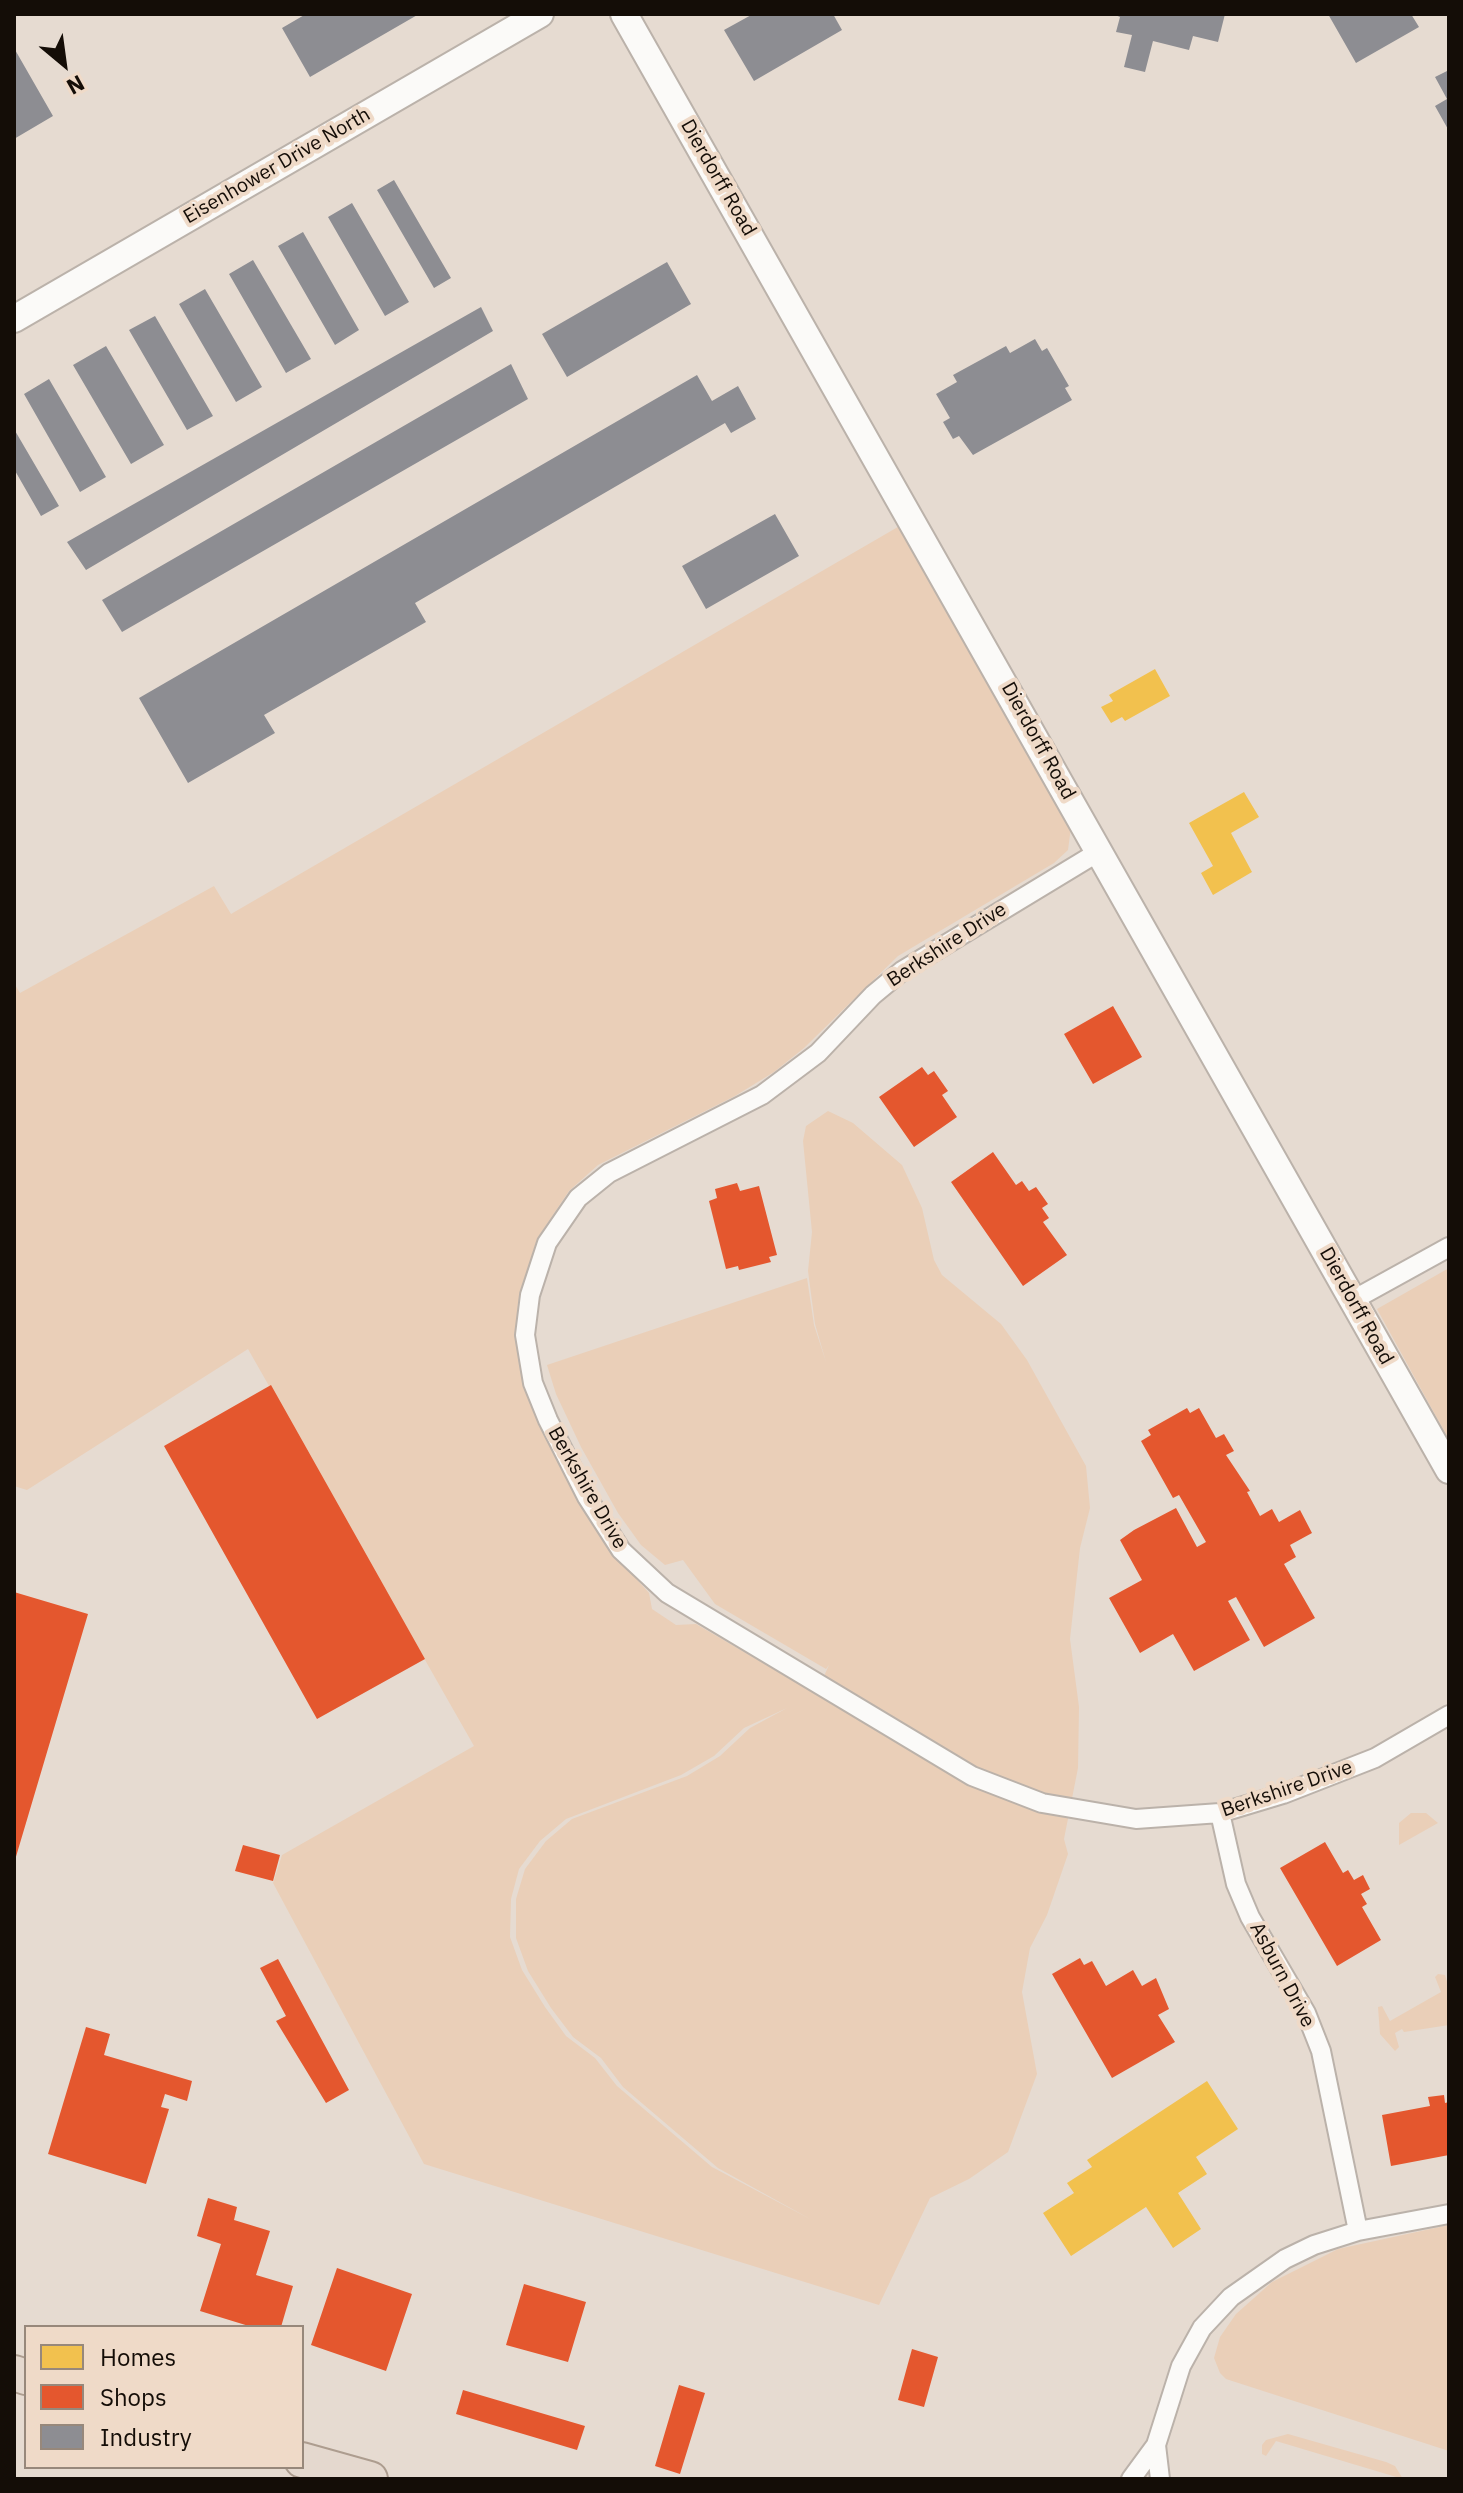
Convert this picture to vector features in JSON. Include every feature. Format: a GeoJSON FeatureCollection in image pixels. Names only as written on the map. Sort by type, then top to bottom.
{"type":"FeatureCollection","features":[{"type":"Feature","properties":{"kind":"highway"},"geometry":{"type":"LineString","coordinates":[[304,2461],[370,2479]]}},
{"type":"Feature","properties":{"kind":"street","name":"Eisenhower Drive North"},"geometry":{"type":"LineString","coordinates":[[14,319],[540,14]]}},
{"type":"Feature","properties":{"kind":"street","name":"Dierdorff Road"},"geometry":{"type":"LineString","coordinates":[[624,14],[1449,1470]]}},
{"type":"Feature","properties":{"kind":"street","name":"Berkshire Drive"},"geometry":{"type":"LineString","coordinates":[[1100,851],[932,950],[902,971],[873,995],[818,1053],[762,1095],[609,1173],[578,1198],[547,1243],[530,1295],[525,1335],[533,1383],[587,1497],[621,1550],[667,1593],[960,1769],[1011,1792],[1056,1806],[1136,1819],[1220,1813],[1283,1794],[1375,1758],[1449,1715]]}},
{"type":"Feature","properties":{"kind":"street"},"geometry":{"type":"LineString","coordinates":[[1353,1300],[1449,1247]]}},
{"type":"Feature","properties":{"kind":"street","name":"Asburn Drive"},"geometry":{"type":"LineString","coordinates":[[1220,1813],[1236,1884],[1250,1917],[1306,2013],[1321,2051],[1358,2231]]}},
{"type":"Feature","properties":{"kind":"street"},"geometry":{"type":"LineString","coordinates":[[1131,2479],[1156,2445],[1181,2366],[1202,2328],[1231,2297],[1285,2259],[1314,2245],[1358,2231],[1449,2214]]}},
{"type":"Feature","properties":{"kind":"street"},"geometry":{"type":"LineString","coordinates":[[1156,2445],[1160,2479]]}},
{"type":"Feature","properties":{"kind":"shaded area"},"geometry":{"type":"Polygon","coordinates":[[[903,524],[1071,827],[1068,850],[1054,863],[898,956],[804,1048],[774,1072],[735,1096],[598,1165],[569,1191],[537,1239],[518,1303],[516,1334],[523,1385],[552,1452],[607,1546],[649,1593],[652,1609],[676,1625],[696,1624],[811,1691],[820,1685],[829,1665],[826,1669],[715,1604],[683,1560],[665,1565],[641,1545],[618,1513],[581,1447],[556,1394],[547,1365],[807,1278],[814,1325],[826,1362],[815,1324],[808,1271],[812,1232],[803,1141],[806,1126],[828,1111],[853,1123],[902,1165],[922,1208],[934,1260],[942,1275],[1001,1324],[1027,1360],[1086,1466],[1090,1508],[1080,1548],[1070,1639],[1079,1707],[1078,1768],[1064,1839],[1068,1854],[1047,1915],[1030,1948],[1022,1992],[1037,2074],[1008,2152],[969,2179],[930,2198],[879,2305],[424,2164],[273,1883],[282,1855],[474,1746],[248,1349],[27,1490],[14,1486],[14,983],[20,993],[214,886],[231,914],[903,524]],[[787,1708],[744,1728],[714,1756],[681,1775],[566,1819],[540,1841],[519,1869],[511,1899],[510,1937],[522,1970],[545,2007],[566,2036],[595,2058],[617,2086],[712,2167],[812,2220],[718,2168],[623,2087],[601,2058],[573,2037],[551,2008],[528,1971],[516,1938],[516,1899],[525,1869],[546,1841],[572,1819],[687,1776],[720,1756],[750,1728],[787,1708]]]}},
{"type":"Feature","properties":{"kind":"shaded area"},"geometry":{"type":"Polygon","coordinates":[[[1449,1268],[1449,1440],[1377,1309],[1449,1268]]]}},
{"type":"Feature","properties":{"kind":"shaded area"},"geometry":{"type":"Polygon","coordinates":[[[1411,1813],[1426,1813],[1438,1823],[1399,1845],[1399,1823],[1411,1813]]]}},
{"type":"Feature","properties":{"kind":"shaded area"},"geometry":{"type":"Polygon","coordinates":[[[1445,1975],[1449,1988],[1449,2025],[1404,2032],[1402,2029],[1395,2033],[1399,2047],[1395,2051],[1380,2034],[1378,2007],[1382,2006],[1390,2021],[1441,1992],[1435,1977],[1445,1975]]]}},
{"type":"Feature","properties":{"kind":"shaded area"},"geometry":{"type":"Polygon","coordinates":[[[1449,2225],[1449,2451],[1226,2379],[1220,2373],[1214,2358],[1220,2337],[1236,2314],[1272,2282],[1338,2249],[1449,2225]]]}},
{"type":"Feature","properties":{"kind":"shaded area"},"geometry":{"type":"Polygon","coordinates":[[[1288,2434],[1386,2462],[1395,2466],[1403,2479],[1276,2441],[1266,2456],[1262,2454],[1262,2445],[1266,2440],[1288,2434]]]}},
{"type":"Feature","properties":{"kind":"building: Homes"},"geometry":{"type":"Polygon","coordinates":[[[1155,669],[1170,696],[1125,721],[1122,717],[1111,723],[1101,707],[1113,701],[1109,695],[1155,669]]]}},
{"type":"Feature","properties":{"kind":"building: Homes"},"geometry":{"type":"Polygon","coordinates":[[[1244,792],[1259,817],[1231,833],[1252,872],[1213,895],[1201,873],[1213,866],[1189,823],[1244,792]]]}},
{"type":"Feature","properties":{"kind":"building: Homes"},"geometry":{"type":"Polygon","coordinates":[[[1207,2081],[1238,2129],[1196,2157],[1207,2174],[1178,2193],[1201,2229],[1173,2248],[1146,2207],[1071,2256],[1043,2213],[1074,2193],[1067,2183],[1092,2167],[1087,2160],[1207,2081]]]}},
{"type":"Feature","properties":{"kind":"building: Shops"},"geometry":{"type":"Polygon","coordinates":[[[1113,1006],[1142,1057],[1093,1084],[1064,1034],[1113,1006]]]}},
{"type":"Feature","properties":{"kind":"building: Shops"},"geometry":{"type":"Polygon","coordinates":[[[922,1067],[928,1075],[934,1071],[948,1091],[942,1095],[957,1117],[914,1147],[879,1097],[922,1067]]]}},
{"type":"Feature","properties":{"kind":"building: Shops"},"geometry":{"type":"Polygon","coordinates":[[[993,1152],[1016,1185],[1022,1181],[1029,1191],[1036,1187],[1048,1204],[1042,1208],[1049,1218],[1043,1222],[1067,1255],[1023,1286],[951,1182],[993,1152]]]}},
{"type":"Feature","properties":{"kind":"building: Shops"},"geometry":{"type":"Polygon","coordinates":[[[737,1183],[740,1191],[759,1186],[777,1255],[769,1257],[771,1262],[739,1270],[738,1266],[726,1269],[709,1201],[717,1198],[715,1189],[737,1183]]]}},
{"type":"Feature","properties":{"kind":"building: Shops"},"geometry":{"type":"Polygon","coordinates":[[[271,1385],[425,1659],[317,1719],[164,1446],[271,1385]]]}},
{"type":"Feature","properties":{"kind":"building: Shops"},"geometry":{"type":"Polygon","coordinates":[[[1187,1408],[1190,1413],[1199,1408],[1216,1438],[1224,1434],[1234,1451],[1226,1455],[1250,1491],[1247,1492],[1260,1516],[1272,1509],[1279,1522],[1300,1510],[1312,1533],[1290,1545],[1296,1557],[1284,1564],[1315,1618],[1264,1647],[1236,1597],[1228,1601],[1250,1640],[1194,1671],[1173,1634],[1140,1653],[1109,1598],[1142,1580],[1120,1540],[1134,1530],[1176,1508],[1197,1547],[1206,1542],[1179,1495],[1173,1498],[1141,1441],[1151,1435],[1148,1430],[1187,1408]]]}},
{"type":"Feature","properties":{"kind":"building: Shops"},"geometry":{"type":"Polygon","coordinates":[[[14,1592],[88,1614],[15,1860],[14,1860],[14,1592]]]}},
{"type":"Feature","properties":{"kind":"building: Shops"},"geometry":{"type":"Polygon","coordinates":[[[1325,1842],[1343,1873],[1348,1870],[1354,1880],[1363,1875],[1370,1889],[1361,1894],[1367,1904],[1362,1907],[1381,1940],[1337,1966],[1280,1868],[1325,1842]]]}},
{"type":"Feature","properties":{"kind":"building: Shops"},"geometry":{"type":"Polygon","coordinates":[[[243,1845],[280,1855],[273,1881],[235,1871],[243,1845]]]}},
{"type":"Feature","properties":{"kind":"building: Shops"},"geometry":{"type":"Polygon","coordinates":[[[1080,1958],[1084,1965],[1092,1961],[1106,1986],[1133,1970],[1142,1986],[1156,1978],[1169,2009],[1158,2015],[1175,2042],[1112,2078],[1052,1974],[1080,1958]]]}},
{"type":"Feature","properties":{"kind":"building: Shops"},"geometry":{"type":"Polygon","coordinates":[[[278,1959],[349,2090],[326,2103],[276,2021],[286,2016],[260,1968],[278,1959]]]}},
{"type":"Feature","properties":{"kind":"building: Shops"},"geometry":{"type":"Polygon","coordinates":[[[86,2027],[110,2034],[104,2055],[192,2081],[187,2101],[165,2094],[161,2107],[169,2109],[146,2184],[48,2154],[86,2027]]]}},
{"type":"Feature","properties":{"kind":"building: Shops"},"geometry":{"type":"Polygon","coordinates":[[[1444,2095],[1445,2103],[1449,2102],[1449,2155],[1391,2166],[1382,2115],[1430,2106],[1428,2097],[1444,2095]]]}},
{"type":"Feature","properties":{"kind":"building: Shops"},"geometry":{"type":"Polygon","coordinates":[[[208,2198],[237,2207],[234,2220],[270,2231],[256,2275],[293,2286],[282,2325],[246,2325],[200,2311],[221,2244],[197,2236],[208,2198]]]}},
{"type":"Feature","properties":{"kind":"building: Shops"},"geometry":{"type":"Polygon","coordinates":[[[337,2268],[412,2294],[386,2371],[311,2345],[337,2268]]]}},
{"type":"Feature","properties":{"kind":"building: Shops"},"geometry":{"type":"Polygon","coordinates":[[[524,2284],[586,2302],[568,2362],[506,2345],[524,2284]]]}},
{"type":"Feature","properties":{"kind":"building: Shops"},"geometry":{"type":"Polygon","coordinates":[[[912,2349],[938,2357],[924,2407],[898,2400],[912,2349]]]}},
{"type":"Feature","properties":{"kind":"building: Shops"},"geometry":{"type":"Polygon","coordinates":[[[679,2385],[705,2393],[680,2474],[655,2466],[679,2385]]]}},
{"type":"Feature","properties":{"kind":"building: Shops"},"geometry":{"type":"Polygon","coordinates":[[[463,2390],[585,2426],[577,2450],[456,2414],[463,2390]]]}},
{"type":"Feature","properties":{"kind":"building: Industry"},"geometry":{"type":"Polygon","coordinates":[[[306,14],[419,14],[310,77],[282,28],[306,14]]]}},
{"type":"Feature","properties":{"kind":"building: Industry"},"geometry":{"type":"Polygon","coordinates":[[[753,14],[833,14],[842,30],[754,81],[724,30],[753,14]]]}},
{"type":"Feature","properties":{"kind":"building: Industry"},"geometry":{"type":"Polygon","coordinates":[[[1113,14],[1225,14],[1218,42],[1193,36],[1189,50],[1153,41],[1145,72],[1124,67],[1132,35],[1116,32],[1120,17],[1113,14]]]}},
{"type":"Feature","properties":{"kind":"building: Industry"},"geometry":{"type":"Polygon","coordinates":[[[1328,14],[1411,14],[1419,27],[1356,63],[1328,14]]]}},
{"type":"Feature","properties":{"kind":"building: Industry"},"geometry":{"type":"Polygon","coordinates":[[[14,48],[53,116],[14,139],[14,48]]]}},
{"type":"Feature","properties":{"kind":"building: Industry"},"geometry":{"type":"Polygon","coordinates":[[[1449,70],[1449,131],[1435,106],[1447,99],[1435,77],[1449,70]]]}},
{"type":"Feature","properties":{"kind":"building: Industry"},"geometry":{"type":"Polygon","coordinates":[[[394,180],[451,278],[434,288],[377,190],[394,180]]]}},
{"type":"Feature","properties":{"kind":"building: Industry"},"geometry":{"type":"Polygon","coordinates":[[[352,203],[409,302],[385,316],[328,217],[352,203]]]}},
{"type":"Feature","properties":{"kind":"building: Industry"},"geometry":{"type":"Polygon","coordinates":[[[303,232],[359,330],[335,345],[278,246],[303,232]]]}},
{"type":"Feature","properties":{"kind":"building: Industry"},"geometry":{"type":"Polygon","coordinates":[[[253,260],[311,359],[286,373],[229,274],[253,260]]]}},
{"type":"Feature","properties":{"kind":"building: Industry"},"geometry":{"type":"Polygon","coordinates":[[[667,262],[691,304],[567,377],[542,334],[667,262]]]}},
{"type":"Feature","properties":{"kind":"building: Industry"},"geometry":{"type":"Polygon","coordinates":[[[205,289],[262,387],[236,402],[179,304],[205,289]]]}},
{"type":"Feature","properties":{"kind":"building: Industry"},"geometry":{"type":"Polygon","coordinates":[[[481,307],[493,331],[86,570],[67,542],[481,307]]]}},
{"type":"Feature","properties":{"kind":"building: Industry"},"geometry":{"type":"Polygon","coordinates":[[[155,316],[213,416],[187,430],[129,330],[155,316]]]}},
{"type":"Feature","properties":{"kind":"building: Industry"},"geometry":{"type":"Polygon","coordinates":[[[1035,339],[1042,351],[1047,348],[1069,386],[1065,388],[1072,400],[973,455],[959,436],[953,439],[943,422],[950,418],[936,394],[957,382],[953,375],[1006,346],[1010,353],[1035,339]]]}},
{"type":"Feature","properties":{"kind":"building: Industry"},"geometry":{"type":"Polygon","coordinates":[[[106,346],[164,445],[131,464],[73,365],[106,346]]]}},
{"type":"Feature","properties":{"kind":"building: Industry"},"geometry":{"type":"Polygon","coordinates":[[[511,364],[528,399],[122,632],[102,600],[511,364]]]}},
{"type":"Feature","properties":{"kind":"building: Industry"},"geometry":{"type":"Polygon","coordinates":[[[697,375],[712,401],[738,386],[756,419],[731,433],[725,423],[415,603],[426,622],[264,715],[275,733],[188,783],[139,698],[697,375]]]}},
{"type":"Feature","properties":{"kind":"building: Industry"},"geometry":{"type":"Polygon","coordinates":[[[49,379],[106,477],[80,492],[24,394],[49,379]]]}},
{"type":"Feature","properties":{"kind":"building: Industry"},"geometry":{"type":"Polygon","coordinates":[[[14,429],[59,506],[41,516],[14,469],[14,429]]]}},
{"type":"Feature","properties":{"kind":"building: Industry"},"geometry":{"type":"Polygon","coordinates":[[[775,514],[799,556],[706,609],[682,566],[775,514]]]}}]}
